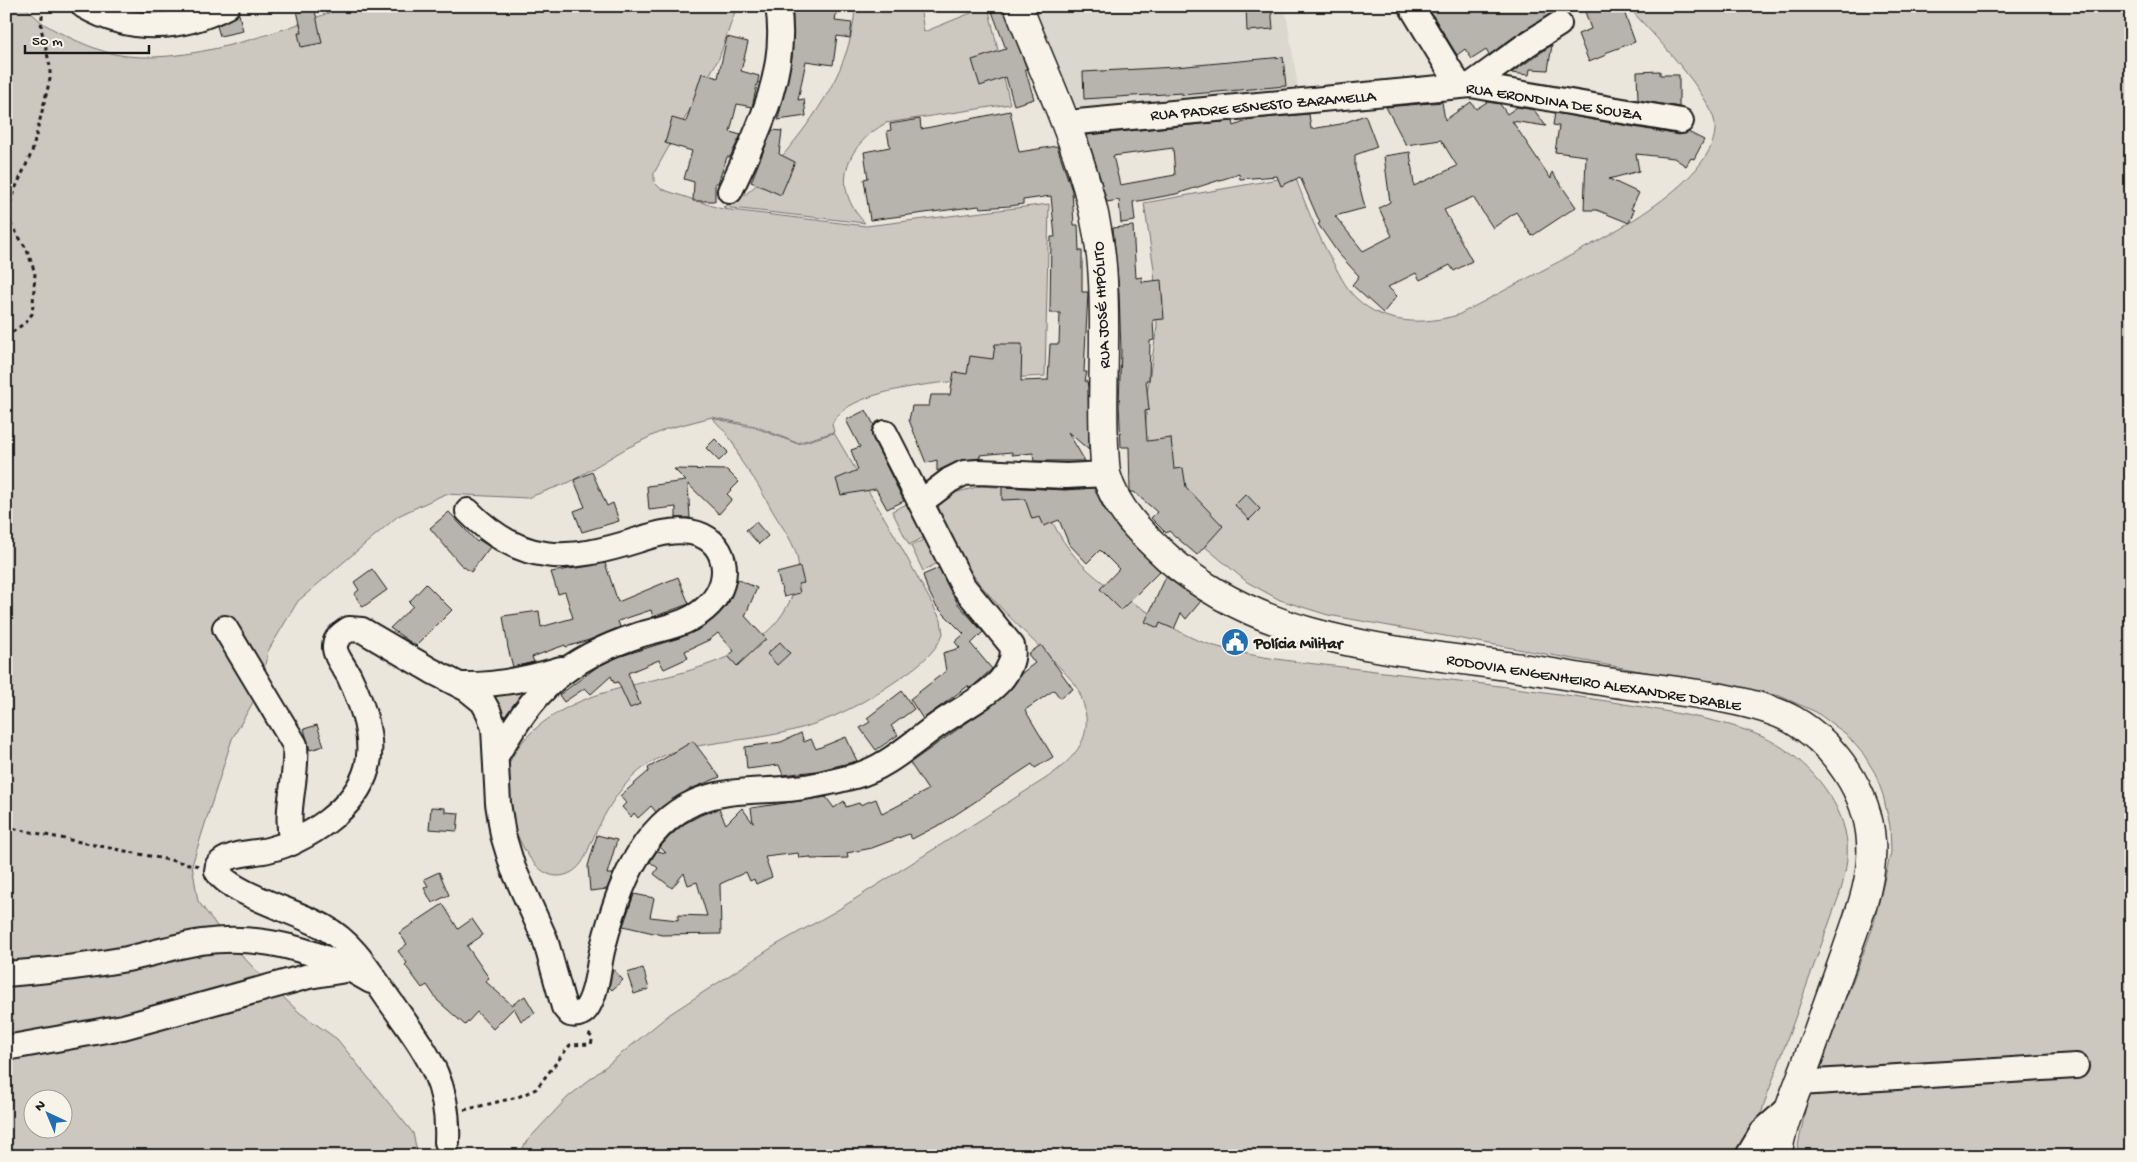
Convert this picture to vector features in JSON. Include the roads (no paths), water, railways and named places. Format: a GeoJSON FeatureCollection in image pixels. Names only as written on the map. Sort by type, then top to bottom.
{"type":"FeatureCollection","features":[{"type":"Feature","properties":{"kind":"main road","name":"RUA JOSÉ HIPÓLITO"},"geometry":{"type":"LineString","coordinates":[[1018,6],[1067,123],[1093,205],[1102,266],[1106,474],[1117,502],[1131,521]]}},
{"type":"Feature","properties":{"kind":"main road","name":"RODOVIA ENGENHEIRO ALEXANDRE DRABLE"},"geometry":{"type":"LineString","coordinates":[[1131,521],[1178,566],[1214,592],[1245,608],[1294,629],[1410,654],[1673,690],[1745,704],[1791,719],[1812,733],[1846,770],[1858,792],[1871,838],[1872,859],[1868,884],[1857,921],[1794,1095],[1777,1156]]}},
{"type":"Feature","properties":{"kind":"street"},"geometry":{"type":"LineString","coordinates":[[84,6],[126,22],[159,27],[192,21],[228,6]]}},
{"type":"Feature","properties":{"kind":"street"},"geometry":{"type":"LineString","coordinates":[[730,191],[755,136],[777,75],[782,42],[778,6]]}},
{"type":"Feature","properties":{"kind":"street","name":"RUA ERONDINA DE SOUZA"},"geometry":{"type":"LineString","coordinates":[[1411,6],[1465,85],[1681,121]]}},
{"type":"Feature","properties":{"kind":"street"},"geometry":{"type":"LineString","coordinates":[[1465,85],[1559,24]]}},
{"type":"Feature","properties":{"kind":"street","name":"RUA PADRE ESNESTO ZARAMELLA"},"geometry":{"type":"LineString","coordinates":[[1067,123],[1465,85]]}},
{"type":"Feature","properties":{"kind":"street"},"geometry":{"type":"LineString","coordinates":[[446,1142],[447,1114],[444,1097],[428,1056],[359,956],[332,932],[233,886],[219,875],[217,868],[221,862],[233,856],[267,851],[292,843],[314,832],[337,812],[354,793],[366,770],[370,749],[367,728],[350,678],[335,650],[335,644],[339,637],[353,628],[362,630],[393,650],[473,693],[489,713],[494,728],[500,815],[510,859],[545,939],[564,1007],[570,1014],[575,1015],[584,1011],[590,1001],[616,902],[628,874],[645,844],[664,823],[686,807],[715,796],[799,788],[866,773],[972,702],[1002,679],[1012,658],[1012,646],[963,586],[925,499],[885,433]]}},
{"type":"Feature","properties":{"kind":"street"},"geometry":{"type":"LineString","coordinates":[[925,499],[950,480],[964,473],[1066,476],[1106,474]]}},
{"type":"Feature","properties":{"kind":"street"},"geometry":{"type":"LineString","coordinates":[[457,683],[486,684],[522,680],[568,667],[621,641],[681,624],[701,613],[716,597],[725,579],[725,566],[719,550],[708,540],[697,534],[677,531],[591,553],[566,556],[543,554],[513,546],[496,537],[468,511]]}},
{"type":"Feature","properties":{"kind":"street"},"geometry":{"type":"LineString","coordinates":[[225,628],[295,745],[296,767],[288,820],[292,843]]}},
{"type":"Feature","properties":{"kind":"street"},"geometry":{"type":"LineString","coordinates":[[496,756],[539,693],[568,667]]}},
{"type":"Feature","properties":{"kind":"street"},"geometry":{"type":"LineString","coordinates":[[6,974],[110,962],[200,942],[220,940],[282,946],[334,960],[381,987]]}},
{"type":"Feature","properties":{"kind":"street"},"geometry":{"type":"LineString","coordinates":[[6,1048],[123,1027],[309,976],[352,969]]}},
{"type":"Feature","properties":{"kind":"street"},"geometry":{"type":"LineString","coordinates":[[1748,1156],[1763,1131],[1794,1095],[2076,1066]]}},
{"type":"Feature","properties":{"kind":"place","name":"Polícia Militar"},"geometry":{"type":"Point","coordinates":[1235,642]}}]}
